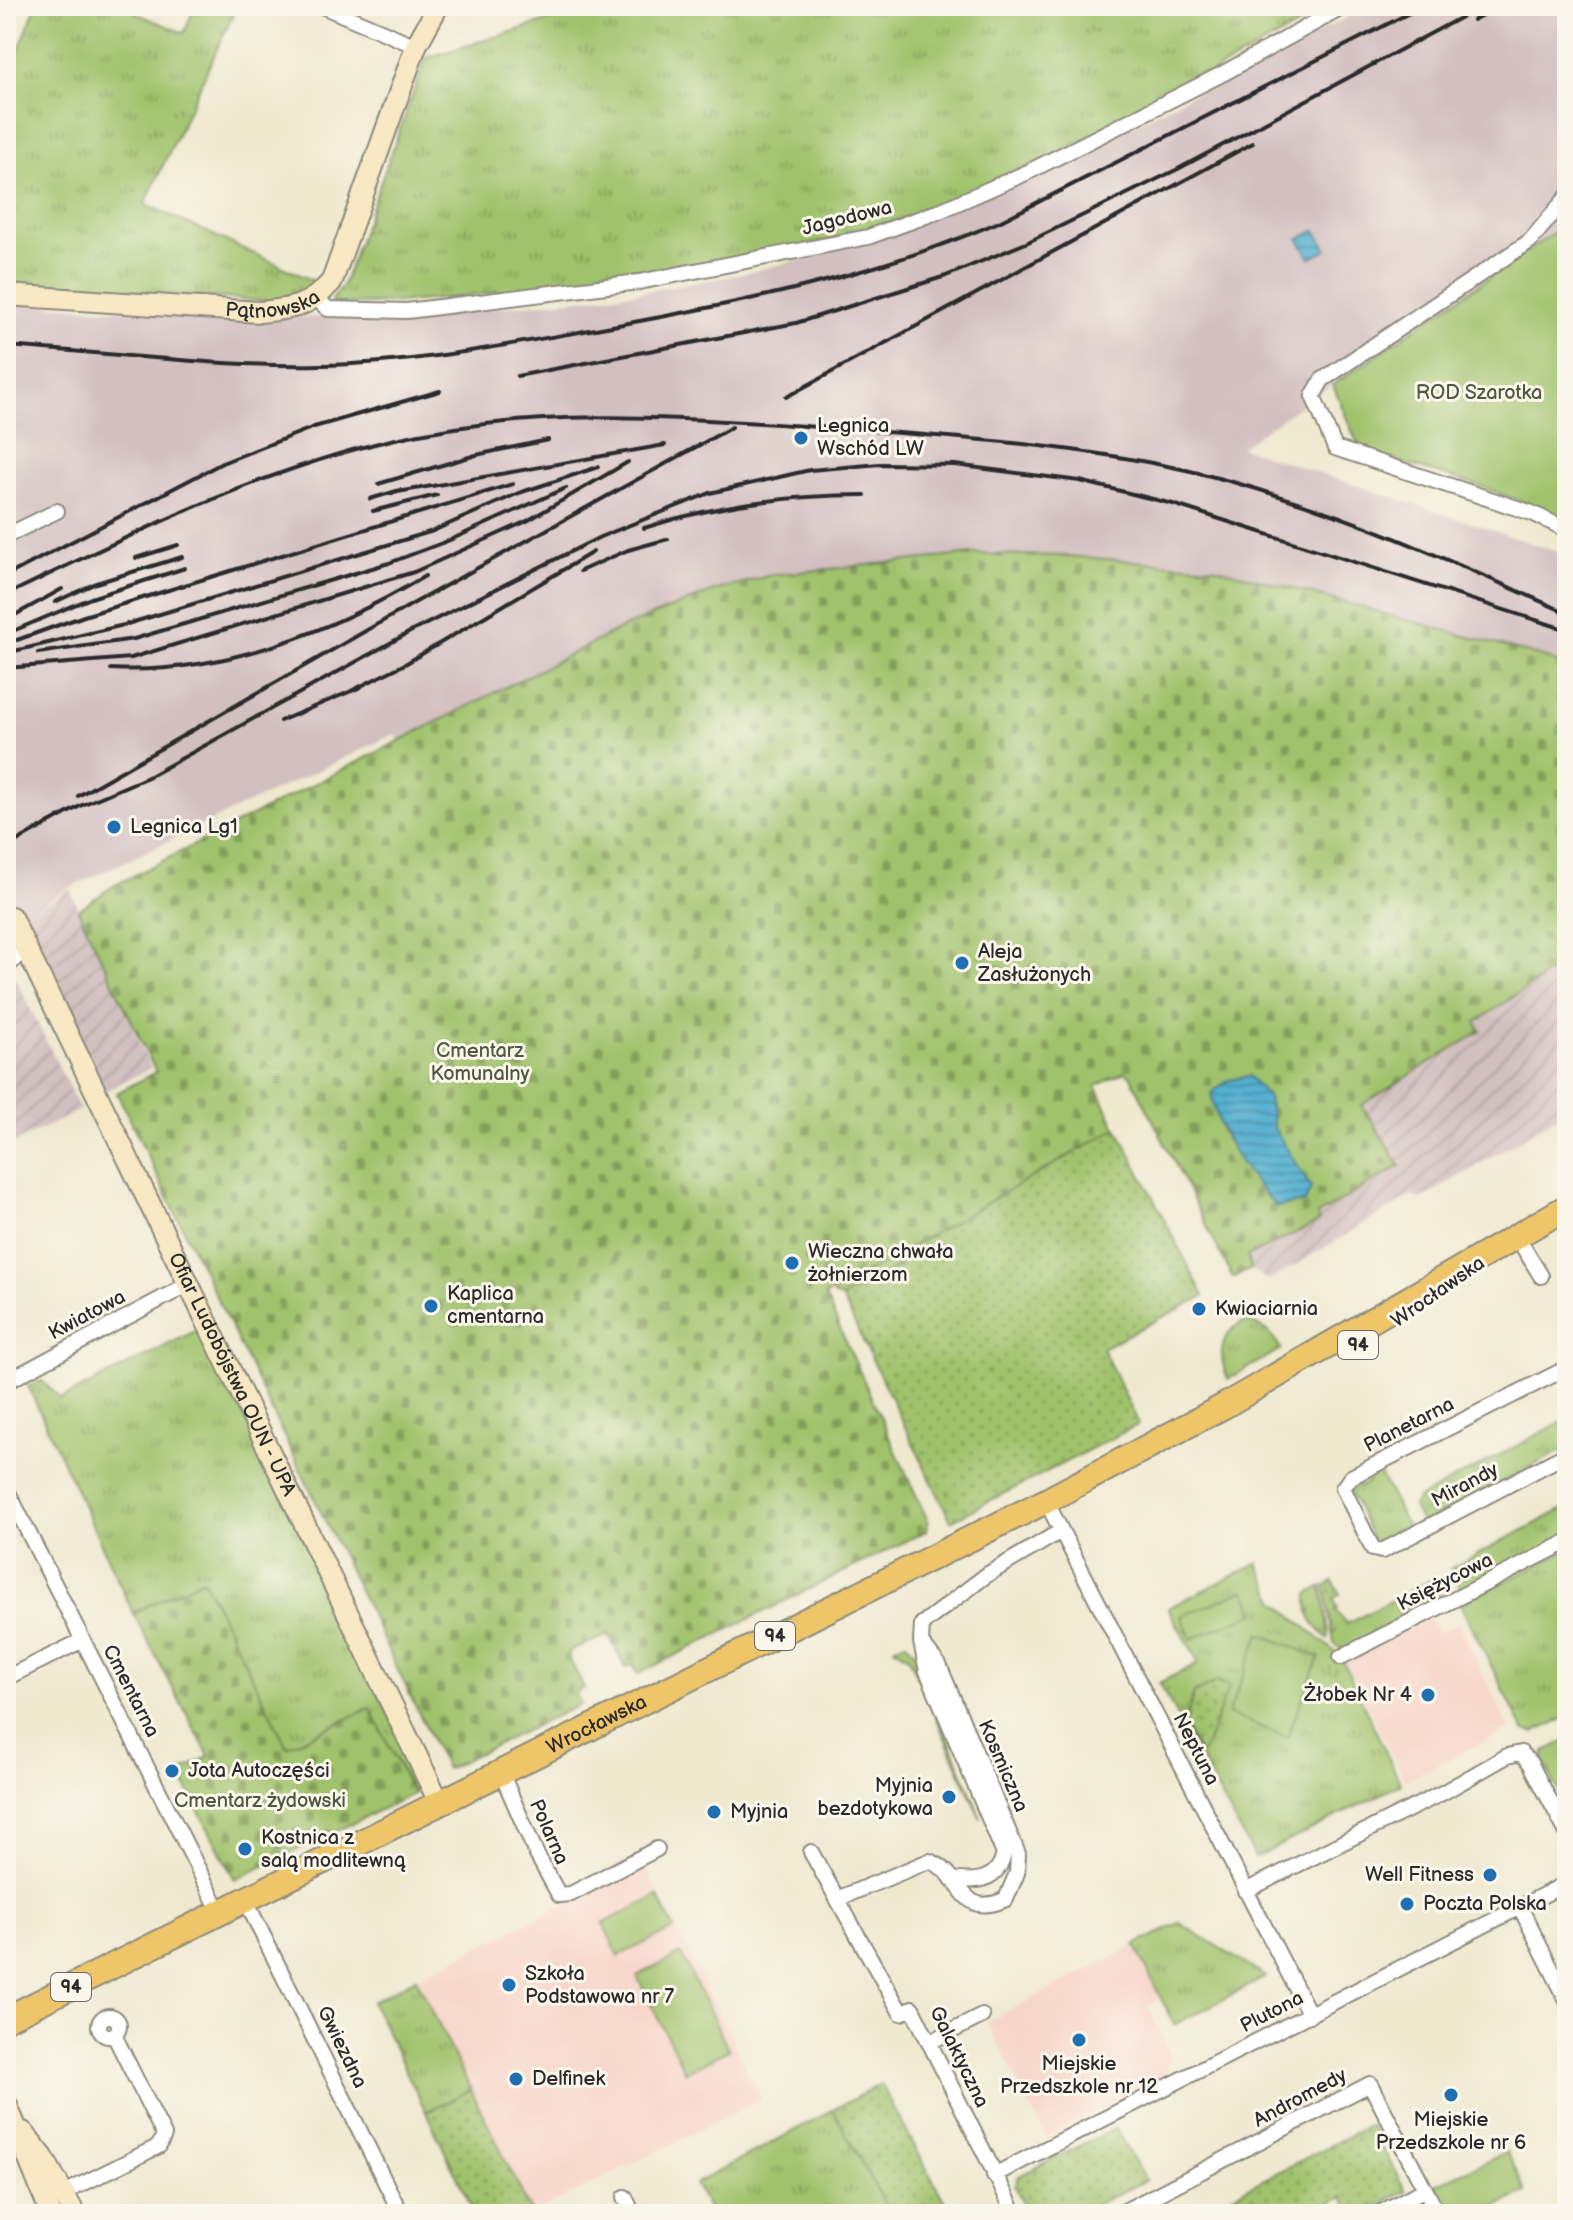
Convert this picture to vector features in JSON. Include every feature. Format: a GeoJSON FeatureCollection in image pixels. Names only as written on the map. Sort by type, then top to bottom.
{"type":"FeatureCollection","features":[{"type":"Feature","properties":{"kind":"main road","name":"Wrocławska"},"geometry":{"type":"LineString","coordinates":[[6,2019],[500,1770],[1046,1501],[1185,1428],[1567,1207]]}},
{"type":"Feature","properties":{"kind":"street"},"geometry":{"type":"LineString","coordinates":[[322,6],[416,46]]}},
{"type":"Feature","properties":{"kind":"street","name":"Pątnowska"},"geometry":{"type":"LineString","coordinates":[[6,295],[259,312],[300,308],[317,299],[332,281],[416,46],[438,6]]}},
{"type":"Feature","properties":{"kind":"street","name":"Jagodowa"},"geometry":{"type":"LineString","coordinates":[[317,299],[328,309],[407,311],[639,282],[868,237],[937,212],[1026,173],[1222,74],[1345,6]]}},
{"type":"Feature","properties":{"kind":"street"},"geometry":{"type":"LineString","coordinates":[[1567,197],[1530,241],[1322,380],[1313,396],[1335,448],[1532,513],[1567,530]]}},
{"type":"Feature","properties":{"kind":"street"},"geometry":{"type":"LineString","coordinates":[[6,536],[57,511]]}},
{"type":"Feature","properties":{"kind":"street"},"geometry":{"type":"LineString","coordinates":[[6,967],[26,949],[11,917]]}},
{"type":"Feature","properties":{"kind":"street","name":"Ofiar Ludobójstwa OUN - UPA"},"geometry":{"type":"LineString","coordinates":[[26,949],[439,1802]]}},
{"type":"Feature","properties":{"kind":"street"},"geometry":{"type":"LineString","coordinates":[[1517,1237],[1541,1276]]}},
{"type":"Feature","properties":{"kind":"street","name":"Kwiatowa"},"geometry":{"type":"LineString","coordinates":[[6,1382],[187,1285]]}},
{"type":"Feature","properties":{"kind":"street","name":"Planetarna"},"geometry":{"type":"LineString","coordinates":[[1382,1551],[1373,1549],[1349,1502],[1345,1482],[1567,1368]]}},
{"type":"Feature","properties":{"kind":"street","name":"Mirandy"},"geometry":{"type":"LineString","coordinates":[[1382,1551],[1567,1454]]}},
{"type":"Feature","properties":{"kind":"street","name":"Cmentarna"},"geometry":{"type":"LineString","coordinates":[[6,1488],[220,1912]]}},
{"type":"Feature","properties":{"kind":"street","name":"Neptuna"},"geometry":{"type":"LineString","coordinates":[[1046,1501],[1310,2015]]}},
{"type":"Feature","properties":{"kind":"street"},"geometry":{"type":"LineString","coordinates":[[952,1879],[975,1883],[1001,1866],[1004,1854],[947,1724],[921,1642],[922,1624],[988,1574],[1061,1531]]}},
{"type":"Feature","properties":{"kind":"street","name":"Księżycowa"},"geometry":{"type":"LineString","coordinates":[[1341,1657],[1567,1542]]}},
{"type":"Feature","properties":{"kind":"street"},"geometry":{"type":"LineString","coordinates":[[6,1678],[83,1640]]}},
{"type":"Feature","properties":{"kind":"street","name":"Kosmiczna"},"geometry":{"type":"LineString","coordinates":[[837,1899],[929,1861],[941,1865],[972,1903],[982,1907],[1006,1899],[1012,1890],[1018,1854],[939,1665],[921,1642]]}},
{"type":"Feature","properties":{"kind":"street"},"geometry":{"type":"LineString","coordinates":[[1245,1891],[1444,1792],[1507,1756],[1521,1753],[1530,1763],[1567,1833]]}},
{"type":"Feature","properties":{"kind":"street","name":"Polarna"},"geometry":{"type":"LineString","coordinates":[[500,1770],[556,1892],[565,1895],[657,1849]]}},
{"type":"Feature","properties":{"kind":"street","name":"Galaktyczna"},"geometry":{"type":"LineString","coordinates":[[811,1852],[901,2013],[912,2008],[1015,2214]]}},
{"type":"Feature","properties":{"kind":"street","name":"Plutona"},"geometry":{"type":"LineString","coordinates":[[994,2175],[1567,1883]]}},
{"type":"Feature","properties":{"kind":"street","name":"Gwiezdna"},"geometry":{"type":"LineString","coordinates":[[245,1899],[401,2214]]}},
{"type":"Feature","properties":{"kind":"street"},"geometry":{"type":"LineString","coordinates":[[1520,1907],[1567,2000]]}},
{"type":"Feature","properties":{"kind":"street"},"geometry":{"type":"LineString","coordinates":[[930,2042],[982,2016]]}},
{"type":"Feature","properties":{"kind":"street"},"geometry":{"type":"LineString","coordinates":[[10,2111],[48,2208],[64,2193],[159,2146],[164,2135],[114,2035]]}},
{"type":"Feature","properties":{"kind":"street","name":"Andromedy"},"geometry":{"type":"LineString","coordinates":[[1119,2214],[1370,2084],[1438,2214]]}},
{"type":"Feature","properties":{"kind":"street"},"geometry":{"type":"LineString","coordinates":[[10,2111],[75,2214]]}},
{"type":"Feature","properties":{"kind":"street"},"geometry":{"type":"LineString","coordinates":[[1378,2214],[1425,2189]]}},
{"type":"Feature","properties":{"kind":"street"},"geometry":{"type":"LineString","coordinates":[[625,2197],[633,2214]]}},
{"type":"Feature","properties":{"kind":"shaded area"},"geometry":{"type":"Polygon","coordinates":[[[1370,6],[1567,6],[1567,191],[1556,200],[1567,218],[1567,224],[1240,447],[1567,555],[1567,668],[1546,658],[1214,567],[1068,556],[973,554],[771,575],[714,591],[624,627],[399,741],[395,734],[69,888],[22,916],[19,912],[6,922],[6,302],[233,318],[342,317],[494,308],[635,293],[741,274],[830,252],[911,226],[1043,169],[1370,6]]]}},
{"type":"Feature","properties":{"kind":"shaded area"},"geometry":{"type":"Polygon","coordinates":[[[70,890],[151,1068],[103,1092],[22,916],[70,890]]]}},
{"type":"Feature","properties":{"kind":"shaded area"},"geometry":{"type":"Polygon","coordinates":[[[1550,972],[1567,999],[1567,1111],[1422,1199],[1411,1196],[1268,1281],[1251,1269],[1246,1257],[1319,1223],[1316,1215],[1400,1166],[1362,1105],[1480,1031],[1476,1022],[1550,972]]]}},
{"type":"Feature","properties":{"kind":"shaded area"},"geometry":{"type":"Polygon","coordinates":[[[15,977],[80,1110],[6,1147],[6,984],[15,977]]]}},
{"type":"Feature","properties":{"kind":"shaded area","name":"Żłobek Nr 4"},"geometry":{"type":"Polygon","coordinates":[[[1430,1618],[1438,1633],[1458,1623],[1510,1729],[1405,1781],[1345,1661],[1430,1618]]]}},
{"type":"Feature","properties":{"kind":"shaded area"},"geometry":{"type":"Polygon","coordinates":[[[644,1865],[762,2099],[532,2214],[416,1978],[644,1865]]]}},
{"type":"Feature","properties":{"kind":"shaded area","name":"Miejskie Przedszkole nr 12"},"geometry":{"type":"Polygon","coordinates":[[[1134,1946],[1161,1998],[1147,2005],[1171,2057],[1164,2076],[1046,2137],[987,2022],[1134,1946]]]}},
{"type":"Feature","properties":{"kind":"green space"},"geometry":{"type":"Polygon","coordinates":[[[36,6],[137,6],[135,13],[184,33],[195,6],[237,6],[145,204],[316,282],[302,296],[279,302],[6,283],[6,83],[36,6]]]}},
{"type":"Feature","properties":{"kind":"green space"},"geometry":{"type":"Polygon","coordinates":[[[596,6],[1334,6],[1084,140],[981,188],[886,224],[799,247],[664,270],[454,298],[334,304],[331,301],[343,285],[426,58],[596,6]]]}},
{"type":"Feature","properties":{"kind":"green space","name":"ROD Szarotka"},"geometry":{"type":"Polygon","coordinates":[[[1567,224],[1567,518],[1477,485],[1360,450],[1333,385],[1567,224]]]}},
{"type":"Feature","properties":{"kind":"green space","name":"Cmentarz Komunalny"},"geometry":{"type":"Polygon","coordinates":[[[973,554],[1068,556],[1214,567],[1546,658],[1567,668],[1567,961],[1476,1022],[1481,1031],[1362,1105],[1400,1166],[1317,1215],[1319,1222],[1247,1256],[1251,1269],[1233,1278],[1130,1075],[1124,1072],[1096,1086],[1117,1129],[825,1296],[928,1521],[926,1531],[638,1674],[633,1664],[625,1668],[609,1635],[571,1650],[568,1656],[584,1688],[575,1693],[581,1704],[446,1769],[117,1093],[156,1072],[78,910],[113,886],[624,627],[714,591],[771,575],[973,554]]]}},
{"type":"Feature","properties":{"kind":"green space"},"geometry":{"type":"Polygon","coordinates":[[[1117,1128],[1204,1296],[1102,1348],[1139,1424],[951,1521],[842,1298],[900,1266],[895,1256],[1117,1128]]]}},
{"type":"Feature","properties":{"kind":"green space"},"geometry":{"type":"Polygon","coordinates":[[[895,1256],[900,1266],[842,1298],[834,1296],[832,1292],[895,1256]]]}},
{"type":"Feature","properties":{"kind":"green space"},"geometry":{"type":"Polygon","coordinates":[[[1244,1322],[1266,1330],[1281,1349],[1228,1379],[1223,1346],[1230,1332],[1244,1322]]]}},
{"type":"Feature","properties":{"kind":"green space"},"geometry":{"type":"Polygon","coordinates":[[[201,1328],[418,1774],[411,1778],[416,1792],[413,1794],[370,1708],[287,1747],[203,1580],[133,1613],[28,1386],[42,1381],[61,1399],[201,1328]]]}},
{"type":"Feature","properties":{"kind":"green space"},"geometry":{"type":"Polygon","coordinates":[[[1567,1419],[1567,1448],[1422,1524],[1413,1507],[1417,1499],[1567,1419]]]}},
{"type":"Feature","properties":{"kind":"green space"},"geometry":{"type":"Polygon","coordinates":[[[1379,1472],[1409,1530],[1386,1543],[1373,1541],[1349,1489],[1356,1483],[1359,1487],[1368,1483],[1366,1478],[1379,1472]]]}},
{"type":"Feature","properties":{"kind":"green space"},"geometry":{"type":"Polygon","coordinates":[[[1567,1507],[1567,1538],[1462,1591],[1450,1569],[1567,1507]]]}},
{"type":"Feature","properties":{"kind":"green space"},"geometry":{"type":"Polygon","coordinates":[[[1567,1550],[1567,1717],[1533,1733],[1524,1731],[1460,1604],[1567,1550]]]}},
{"type":"Feature","properties":{"kind":"green space"},"geometry":{"type":"Polygon","coordinates":[[[1258,1563],[1276,1602],[1341,1657],[1401,1784],[1255,1858],[1159,1683],[1199,1663],[1168,1608],[1258,1563]]]}},
{"type":"Feature","properties":{"kind":"green space","name":"Cmentarz żydowski"},"geometry":{"type":"Polygon","coordinates":[[[203,1579],[287,1747],[370,1708],[413,1794],[235,1880],[179,1773],[209,1756],[133,1613],[203,1579]]]}},
{"type":"Feature","properties":{"kind":"green space"},"geometry":{"type":"Polygon","coordinates":[[[1432,1579],[1442,1598],[1345,1651],[1334,1644],[1325,1586],[1333,1581],[1340,1594],[1333,1599],[1338,1608],[1335,1610],[1347,1624],[1432,1579]]]}},
{"type":"Feature","properties":{"kind":"green space"},"geometry":{"type":"Polygon","coordinates":[[[1322,1586],[1328,1639],[1314,1624],[1308,1609],[1308,1594],[1322,1586]]]}},
{"type":"Feature","properties":{"kind":"green space"},"geometry":{"type":"Polygon","coordinates":[[[1245,1590],[1255,1613],[1191,1639],[1181,1616],[1245,1590]]]}},
{"type":"Feature","properties":{"kind":"green space"},"geometry":{"type":"Polygon","coordinates":[[[1260,1634],[1319,1657],[1287,1737],[1228,1714],[1260,1634]]]}},
{"type":"Feature","properties":{"kind":"green space"},"geometry":{"type":"Polygon","coordinates":[[[905,1642],[914,1651],[981,1819],[909,1657],[894,1648],[905,1642]]]}},
{"type":"Feature","properties":{"kind":"green space"},"geometry":{"type":"Polygon","coordinates":[[[1218,1681],[1229,1687],[1203,1753],[1199,1753],[1184,1725],[1194,1693],[1218,1681]]]}},
{"type":"Feature","properties":{"kind":"green space"},"geometry":{"type":"Polygon","coordinates":[[[1567,1740],[1567,1809],[1543,1760],[1545,1751],[1567,1740]]]}},
{"type":"Feature","properties":{"kind":"green space"},"geometry":{"type":"Polygon","coordinates":[[[658,1896],[674,1929],[618,1956],[603,1923],[658,1896]]]}},
{"type":"Feature","properties":{"kind":"green space"},"geometry":{"type":"Polygon","coordinates":[[[1180,1923],[1266,1977],[1174,2025],[1135,1945],[1180,1923]]]}},
{"type":"Feature","properties":{"kind":"green space"},"geometry":{"type":"Polygon","coordinates":[[[681,1954],[729,2050],[685,2072],[637,1976],[681,1954]]]}},
{"type":"Feature","properties":{"kind":"green space"},"geometry":{"type":"Polygon","coordinates":[[[416,1978],[471,2090],[426,2112],[372,2002],[416,1978]]]}},
{"type":"Feature","properties":{"kind":"green space"},"geometry":{"type":"Polygon","coordinates":[[[881,2084],[951,2214],[711,2214],[695,2184],[881,2084]]]}},
{"type":"Feature","properties":{"kind":"green space"},"geometry":{"type":"Polygon","coordinates":[[[881,2084],[951,2214],[890,2214],[833,2110],[881,2084]]]}},
{"type":"Feature","properties":{"kind":"green space"},"geometry":{"type":"Polygon","coordinates":[[[471,2090],[532,2214],[475,2214],[426,2112],[471,2090]]]}},
{"type":"Feature","properties":{"kind":"green space"},"geometry":{"type":"Polygon","coordinates":[[[1370,2125],[1406,2191],[1361,2214],[1351,2214],[1343,2197],[1310,2214],[1196,2214],[1370,2125]]]}},
{"type":"Feature","properties":{"kind":"green space"},"geometry":{"type":"Polygon","coordinates":[[[1115,2128],[1146,2180],[1077,2214],[1028,2214],[1015,2186],[1019,2176],[1115,2128]]]}},
{"type":"Feature","properties":{"kind":"green space"},"geometry":{"type":"Polygon","coordinates":[[[1507,2152],[1526,2192],[1480,2214],[1450,2214],[1435,2185],[1507,2152]]]}},
{"type":"Feature","properties":{"kind":"water"},"geometry":{"type":"Polygon","coordinates":[[[1316,230],[1327,250],[1310,259],[1299,239],[1316,230]]]}},
{"type":"Feature","properties":{"kind":"water"},"geometry":{"type":"Polygon","coordinates":[[[1249,1076],[1268,1097],[1274,1128],[1311,1188],[1305,1202],[1277,1207],[1245,1169],[1220,1124],[1211,1093],[1229,1080],[1249,1076]]]}},
{"type":"Feature","properties":{"kind":"railway"},"geometry":{"type":"LineString","coordinates":[[6,346],[242,364],[354,364],[489,348],[695,311],[798,288],[899,259],[999,222],[1423,6]]}},
{"type":"Feature","properties":{"kind":"railway"},"geometry":{"type":"LineString","coordinates":[[517,376],[796,323],[946,276],[1026,243],[1178,169],[1482,6]]}},
{"type":"Feature","properties":{"kind":"railway"},"geometry":{"type":"LineString","coordinates":[[1473,20],[1499,6]]}},
{"type":"Feature","properties":{"kind":"railway"},"geometry":{"type":"LineString","coordinates":[[786,397],[1253,143]]}},
{"type":"Feature","properties":{"kind":"railway"},"geometry":{"type":"LineString","coordinates":[[6,576],[222,463],[314,427],[440,391]]}},
{"type":"Feature","properties":{"kind":"railway"},"geometry":{"type":"LineString","coordinates":[[6,595],[194,507],[341,453],[443,430],[494,423],[597,417],[753,422],[901,433],[996,441],[1139,460],[1235,483],[1332,514],[1427,551],[1567,613]]}},
{"type":"Feature","properties":{"kind":"railway"},"geometry":{"type":"LineString","coordinates":[[78,796],[416,602],[732,427]]}},
{"type":"Feature","properties":{"kind":"railway"},"geometry":{"type":"LineString","coordinates":[[378,484],[476,455],[548,440]]}},
{"type":"Feature","properties":{"kind":"railway"},"geometry":{"type":"LineString","coordinates":[[392,493],[665,445]]}},
{"type":"Feature","properties":{"kind":"railway"},"geometry":{"type":"LineString","coordinates":[[6,668],[131,658],[414,572],[527,521],[628,462]]}},
{"type":"Feature","properties":{"kind":"railway"},"geometry":{"type":"LineString","coordinates":[[6,847],[82,805],[148,777],[410,632],[600,537],[710,493],[810,470],[880,464],[955,465],[1080,481],[1173,504],[1567,630]]}},
{"type":"Feature","properties":{"kind":"railway"},"geometry":{"type":"LineString","coordinates":[[6,653],[124,625],[433,531],[519,493],[598,467]]}},
{"type":"Feature","properties":{"kind":"railway"},"geometry":{"type":"LineString","coordinates":[[17,640],[84,616],[513,484]]}},
{"type":"Feature","properties":{"kind":"railway"},"geometry":{"type":"LineString","coordinates":[[38,653],[134,639],[389,563],[450,540],[566,488]]}},
{"type":"Feature","properties":{"kind":"railway"},"geometry":{"type":"LineString","coordinates":[[370,499],[400,490]]}},
{"type":"Feature","properties":{"kind":"railway"},"geometry":{"type":"LineString","coordinates":[[373,511],[437,495]]}},
{"type":"Feature","properties":{"kind":"railway"},"geometry":{"type":"LineString","coordinates":[[644,528],[753,502],[865,495]]}},
{"type":"Feature","properties":{"kind":"railway"},"geometry":{"type":"LineString","coordinates":[[580,571],[628,550],[668,539]]}},
{"type":"Feature","properties":{"kind":"railway"},"geometry":{"type":"LineString","coordinates":[[136,558],[178,545]]}},
{"type":"Feature","properties":{"kind":"railway"},"geometry":{"type":"LineString","coordinates":[[351,691],[405,664],[593,552]]}},
{"type":"Feature","properties":{"kind":"railway"},"geometry":{"type":"LineString","coordinates":[[55,602],[96,583],[182,557]]}},
{"type":"Feature","properties":{"kind":"railway"},"geometry":{"type":"LineString","coordinates":[[6,634],[91,598],[185,568]]}},
{"type":"Feature","properties":{"kind":"railway"},"geometry":{"type":"LineString","coordinates":[[111,669],[194,665],[275,645],[353,615],[425,576]]}},
{"type":"Feature","properties":{"kind":"railway"},"geometry":{"type":"LineString","coordinates":[[6,620],[62,589]]}},
{"type":"Feature","properties":{"kind":"railway"},"geometry":{"type":"LineString","coordinates":[[280,721],[361,687]]}},
{"type":"Feature","properties":{"kind":"place","name":"Legnica Wschód LW"},"geometry":{"type":"Point","coordinates":[801,438]}},
{"type":"Feature","properties":{"kind":"place","name":"Legnica Lg1"},"geometry":{"type":"Point","coordinates":[114,827]}},
{"type":"Feature","properties":{"kind":"place","name":"Aleja Zasłużonych"},"geometry":{"type":"Point","coordinates":[962,963]}},
{"type":"Feature","properties":{"kind":"place","name":"Wieczna chwała żołnierzom"},"geometry":{"type":"Point","coordinates":[792,1263]}},
{"type":"Feature","properties":{"kind":"place","name":"Kaplica cmentarna"},"geometry":{"type":"Point","coordinates":[431,1306]}},
{"type":"Feature","properties":{"kind":"place","name":"Kwiaciarnia"},"geometry":{"type":"Point","coordinates":[1199,1309]}},
{"type":"Feature","properties":{"kind":"place","name":"Żłobek Nr 4"},"geometry":{"type":"Point","coordinates":[1428,1695]}},
{"type":"Feature","properties":{"kind":"place","name":"Jota Autoczęści"},"geometry":{"type":"Point","coordinates":[172,1771]}},
{"type":"Feature","properties":{"kind":"place","name":"Myjnia bezdotykowa"},"geometry":{"type":"Point","coordinates":[949,1797]}},
{"type":"Feature","properties":{"kind":"place","name":"Myjnia"},"geometry":{"type":"Point","coordinates":[714,1812]}},
{"type":"Feature","properties":{"kind":"place","name":"Kostnica z salą modlitewną"},"geometry":{"type":"Point","coordinates":[245,1849]}},
{"type":"Feature","properties":{"kind":"place","name":"Well Fitness"},"geometry":{"type":"Point","coordinates":[1490,1875]}},
{"type":"Feature","properties":{"kind":"place","name":"Poczta Polska"},"geometry":{"type":"Point","coordinates":[1407,1904]}},
{"type":"Feature","properties":{"kind":"place","name":"Szkoła Podstawowa nr 7"},"geometry":{"type":"Point","coordinates":[509,1985]}},
{"type":"Feature","properties":{"kind":"place","name":"Miejskie Przedszkole nr 12"},"geometry":{"type":"Point","coordinates":[1079,2040]}},
{"type":"Feature","properties":{"kind":"place","name":"Delfinek"},"geometry":{"type":"Point","coordinates":[516,2079]}},
{"type":"Feature","properties":{"kind":"place","name":"Miejskie Przedszkole nr 6"},"geometry":{"type":"Point","coordinates":[1451,2095]}}]}
